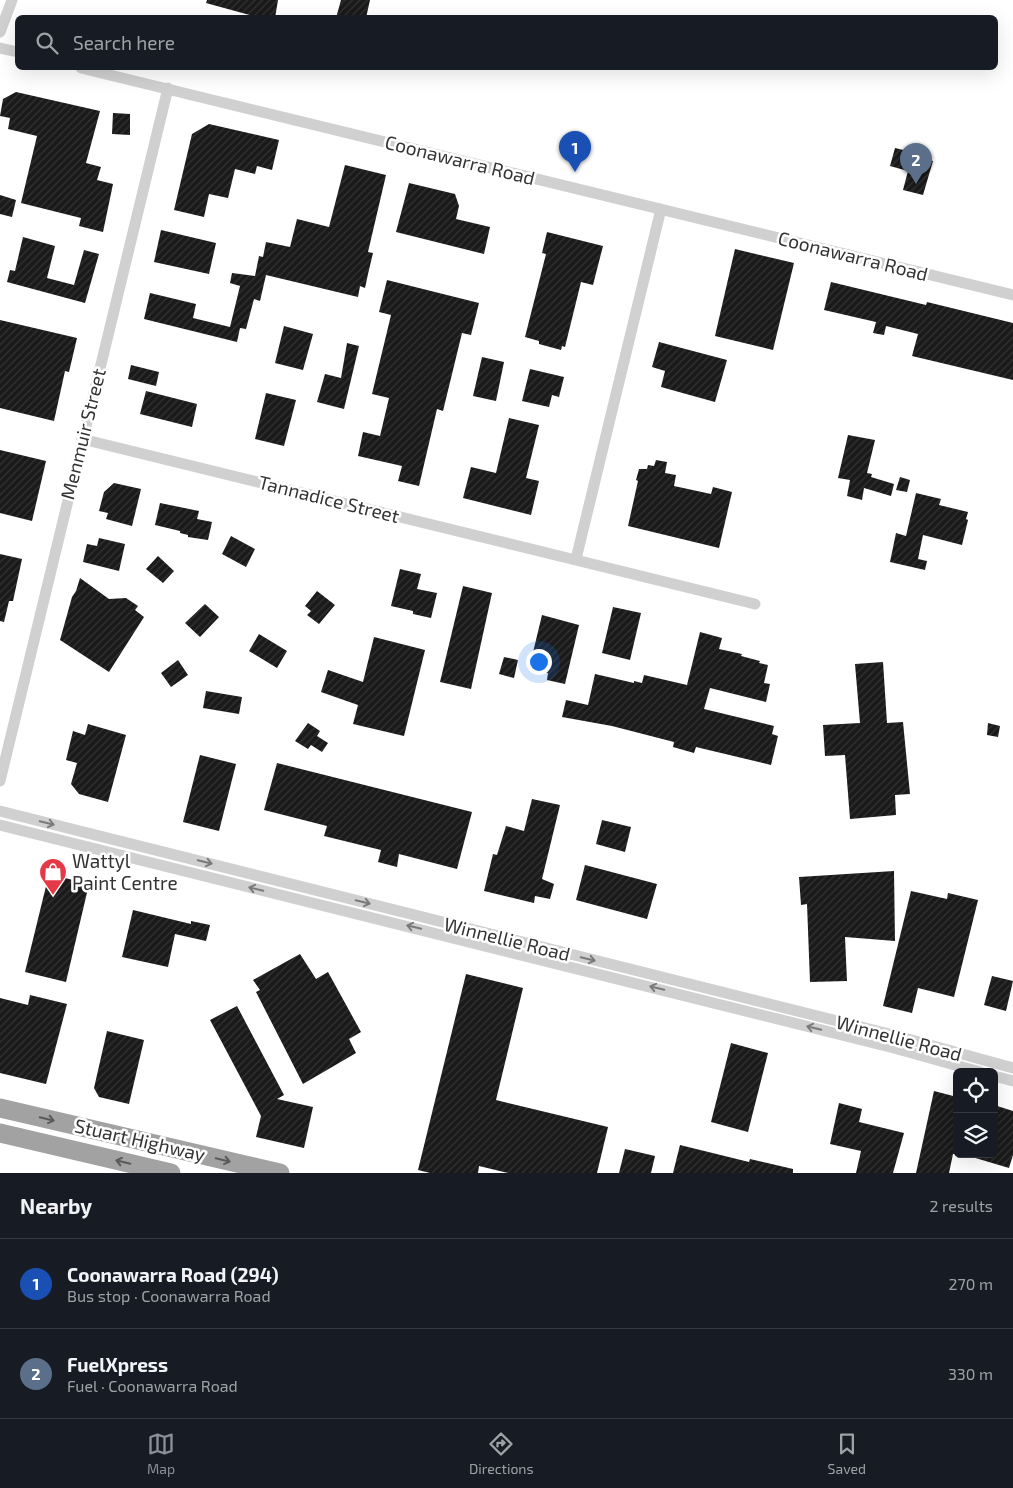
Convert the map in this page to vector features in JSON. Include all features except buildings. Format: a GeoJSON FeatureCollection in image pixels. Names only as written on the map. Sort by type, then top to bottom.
{"type":"FeatureCollection","features":[{"type":"Feature","properties":{"kind":"highway","name":"Stuart Highway"},"geometry":{"type":"LineString","coordinates":[[0,1108],[280,1173]]}},
{"type":"Feature","properties":{"kind":"highway","name":"Stuart Highway"},"geometry":{"type":"LineString","coordinates":[[0,1133],[171,1173]]}},
{"type":"Feature","properties":{"kind":"street"},"geometry":{"type":"LineString","coordinates":[[0,32],[12,0]]}},
{"type":"Feature","properties":{"kind":"street"},"geometry":{"type":"LineString","coordinates":[[0,48],[15,51]]}},
{"type":"Feature","properties":{"kind":"street","name":"Coonawarra Road"},"geometry":{"type":"LineString","coordinates":[[90,70],[1013,295]]}},
{"type":"Feature","properties":{"kind":"street","name":"Menmuir Street"},"geometry":{"type":"LineString","coordinates":[[0,781],[168,88]]}},
{"type":"Feature","properties":{"kind":"street"},"geometry":{"type":"LineString","coordinates":[[576,559],[661,209]]}},
{"type":"Feature","properties":{"kind":"street","name":"Tannadice Street"},"geometry":{"type":"LineString","coordinates":[[82,438],[755,604]]}},
{"type":"Feature","properties":{"kind":"street","name":"Winnellie Road"},"geometry":{"type":"LineString","coordinates":[[0,811],[897,1036],[1013,1068]]}},
{"type":"Feature","properties":{"kind":"street","name":"Winnellie Road"},"geometry":{"type":"LineString","coordinates":[[0,825],[875,1043],[966,1068]]}},
{"type":"Feature","properties":{"kind":"street"},"geometry":{"type":"LineString","coordinates":[[998,1077],[1013,1081]]}},
{"type":"Feature","properties":{"kind":"place","name":"Coonawarra Road (294)"},"geometry":{"type":"Point","coordinates":[575,172]}},
{"type":"Feature","properties":{"kind":"place","name":"FuelXpress"},"geometry":{"type":"Point","coordinates":[916,184]}},
{"type":"Feature","properties":{"kind":"place","name":"Wattyl Paint Centre"},"geometry":{"type":"Point","coordinates":[53,896]}}]}
